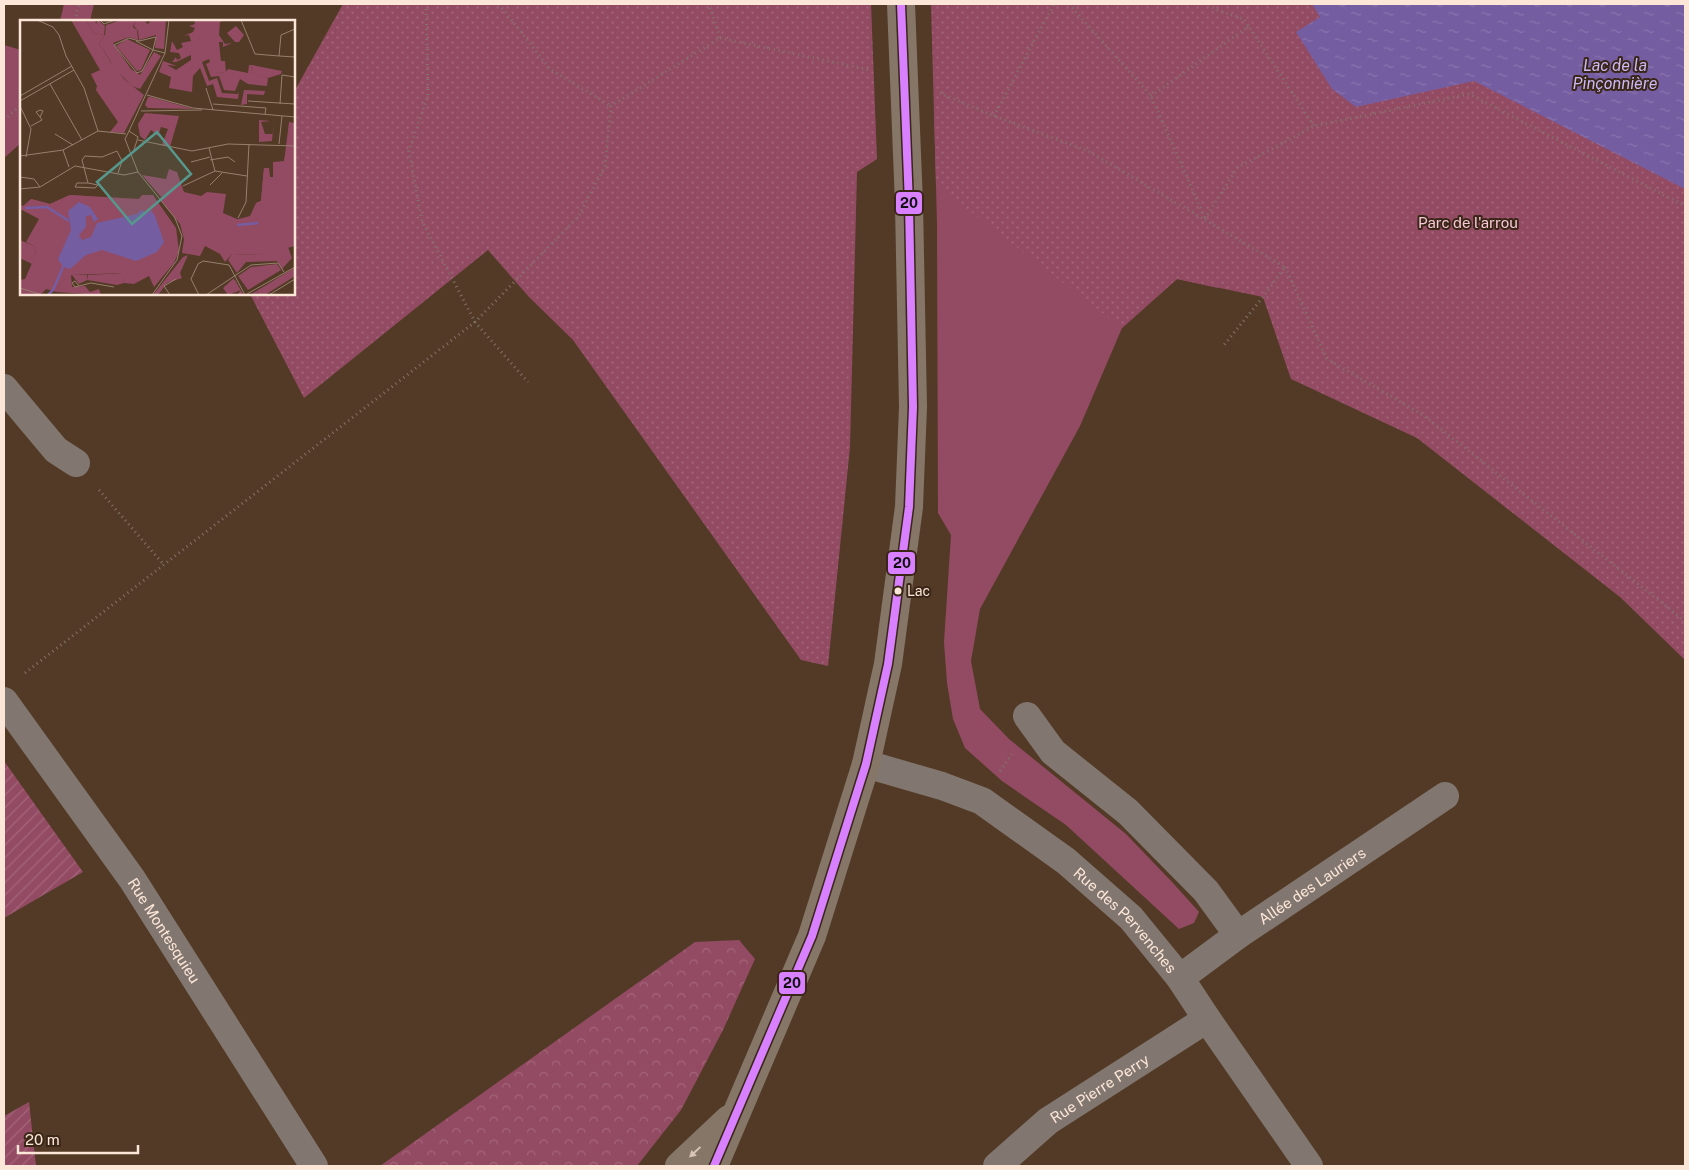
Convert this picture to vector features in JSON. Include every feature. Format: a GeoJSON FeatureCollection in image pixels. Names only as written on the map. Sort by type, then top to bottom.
{"type":"FeatureCollection","features":[{"type":"Feature","properties":{"kind":"main road"},"geometry":{"type":"LineString","coordinates":[[714,1166],[812,936],[866,764],[888,664],[909,506],[913,407],[909,204],[900,4]]}},
{"type":"Feature","properties":{"kind":"main road"},"geometry":{"type":"LineString","coordinates":[[679,1166],[736,1113]]}},
{"type":"Feature","properties":{"kind":"street"},"geometry":{"type":"LineString","coordinates":[[4,388],[56,450],[76,463]]}},
{"type":"Feature","properties":{"kind":"street","name":"Rue Montesquieu"},"geometry":{"type":"LineString","coordinates":[[4,701],[132,879],[314,1166]]}},
{"type":"Feature","properties":{"kind":"street"},"geometry":{"type":"LineString","coordinates":[[1027,716],[1053,752],[1128,812],[1206,891],[1238,935]]}},
{"type":"Feature","properties":{"kind":"street","name":"Rue des Pervenches"},"geometry":{"type":"LineString","coordinates":[[866,764],[942,786],[982,801],[1066,861],[1131,918],[1180,978],[1309,1166]]}},
{"type":"Feature","properties":{"kind":"street","name":"Allée des Lauriers"},"geometry":{"type":"LineString","coordinates":[[1180,978],[1238,935],[1445,796]]}},
{"type":"Feature","properties":{"kind":"street","name":"Rue Pierre Perry"},"geometry":{"type":"LineString","coordinates":[[997,1166],[1048,1121],[1207,1019]]}},
{"type":"Feature","properties":{"kind":"path"},"geometry":{"type":"LineString","coordinates":[[75,20],[79,4]]}},
{"type":"Feature","properties":{"kind":"path"},"geometry":{"type":"LineString","coordinates":[[426,4],[428,95],[409,151],[422,221],[475,322],[528,382]]}},
{"type":"Feature","properties":{"kind":"path"},"geometry":{"type":"LineString","coordinates":[[499,4],[550,69],[612,106]]}},
{"type":"Feature","properties":{"kind":"path"},"geometry":{"type":"LineString","coordinates":[[709,4],[720,38]]}},
{"type":"Feature","properties":{"kind":"path"},"geometry":{"type":"LineString","coordinates":[[994,116],[1054,4]]}},
{"type":"Feature","properties":{"kind":"path"},"geometry":{"type":"LineString","coordinates":[[1069,4],[1151,96],[1205,218]]}},
{"type":"Feature","properties":{"kind":"path"},"geometry":{"type":"LineString","coordinates":[[1209,4],[1214,9],[1244,19],[1314,126]]}},
{"type":"Feature","properties":{"kind":"path"},"geometry":{"type":"LineString","coordinates":[[1151,96],[1249,26]]}},
{"type":"Feature","properties":{"kind":"path"},"geometry":{"type":"LineString","coordinates":[[612,106],[720,38],[874,70]]}},
{"type":"Feature","properties":{"kind":"path"},"geometry":{"type":"LineString","coordinates":[[933,90],[994,116],[1088,151],[1285,266],[1328,358],[1423,415],[1685,621]]}},
{"type":"Feature","properties":{"kind":"path"},"geometry":{"type":"LineString","coordinates":[[1205,218],[1237,168],[1314,126],[1469,94],[1685,206]]}},
{"type":"Feature","properties":{"kind":"path"},"geometry":{"type":"LineString","coordinates":[[4,120],[20,106]]}},
{"type":"Feature","properties":{"kind":"path"},"geometry":{"type":"LineString","coordinates":[[19,678],[475,322],[578,217],[605,166],[612,106]]}},
{"type":"Feature","properties":{"kind":"path"},"geometry":{"type":"LineString","coordinates":[[1224,345],[1263,297],[1285,266]]}},
{"type":"Feature","properties":{"kind":"path"},"geometry":{"type":"LineString","coordinates":[[76,463],[164,565]]}},
{"type":"Feature","properties":{"kind":"green space"},"geometry":{"type":"Polygon","coordinates":[[[64,4],[94,4],[90,20],[60,20],[64,4]]]}},
{"type":"Feature","properties":{"kind":"green space"},"geometry":{"type":"Polygon","coordinates":[[[343,4],[871,4],[877,159],[857,172],[850,447],[828,666],[801,660],[573,340],[529,297],[488,250],[304,398],[251,295],[295,295],[295,90],[343,4]]]}},
{"type":"Feature","properties":{"kind":"green space","name":"Parc de l'arrou"},"geometry":{"type":"Polygon","coordinates":[[[931,4],[1685,4],[1685,660],[1620,597],[1417,438],[1291,379],[1263,297],[1177,279],[1122,328],[936,185],[931,4]]]}},
{"type":"Feature","properties":{"kind":"green space"},"geometry":{"type":"Polygon","coordinates":[[[4,45],[20,50],[20,144],[4,158],[4,45]]]}},
{"type":"Feature","properties":{"kind":"green space"},"geometry":{"type":"Polygon","coordinates":[[[934,111],[1218,288],[1177,279],[1122,328],[1080,426],[980,609],[971,661],[980,709],[1009,739],[1126,834],[1199,912],[1194,923],[1179,929],[1066,825],[1002,781],[965,748],[953,719],[947,683],[944,642],[951,535],[938,513],[937,224],[934,111]]]}},
{"type":"Feature","properties":{"kind":"green space"},"geometry":{"type":"Polygon","coordinates":[[[4,761],[83,872],[4,918],[4,761]]]}},
{"type":"Feature","properties":{"kind":"green space"},"geometry":{"type":"Polygon","coordinates":[[[739,940],[755,959],[723,1030],[681,1110],[637,1166],[380,1166],[695,942],[739,940]]]}},
{"type":"Feature","properties":{"kind":"green space"},"geometry":{"type":"Polygon","coordinates":[[[29,1102],[36,1166],[4,1166],[4,1116],[29,1102]]]}},
{"type":"Feature","properties":{"kind":"water","name":"Lac de la Pinçonnière"},"geometry":{"type":"Polygon","coordinates":[[[1312,4],[1685,4],[1685,189],[1474,81],[1356,107],[1332,89],[1296,32],[1320,17],[1312,4]]]}},
{"type":"Feature","properties":{"kind":"transit line","name":"20"},"geometry":{"type":"LineString","coordinates":[[714,1166],[812,936],[866,764],[888,664],[909,507],[913,407],[909,204],[901,4]]}},
{"type":"Feature","properties":{"kind":"place","name":"Lac"},"geometry":{"type":"Point","coordinates":[898,591]}}]}
